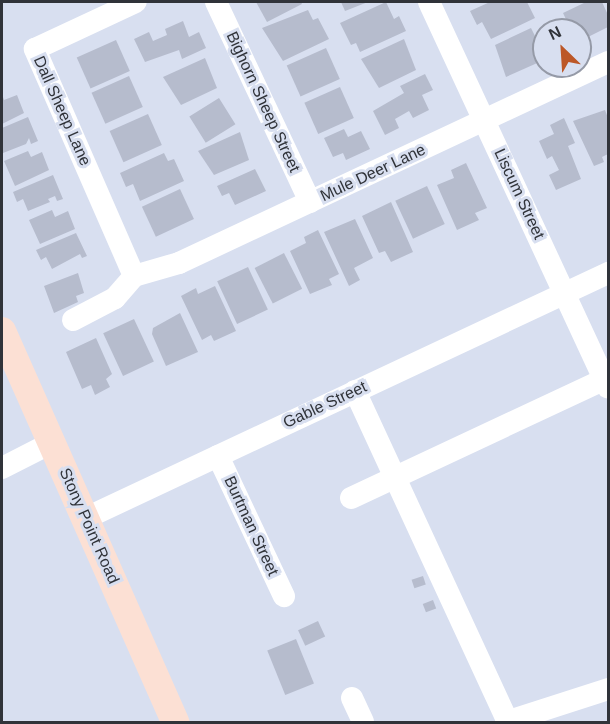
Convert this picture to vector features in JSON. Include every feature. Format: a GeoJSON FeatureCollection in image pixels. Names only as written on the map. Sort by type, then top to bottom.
{"type":"FeatureCollection","features":[{"type":"Feature","properties":{"kind":"main road","name":"Stony Point Road"},"geometry":{"type":"LineString","coordinates":[[2,331],[53,442],[175,723]]}},
{"type":"Feature","properties":{"kind":"street","name":"Dall Sheep Lane"},"geometry":{"type":"LineString","coordinates":[[134,276],[35,49],[136,2]]}},
{"type":"Feature","properties":{"kind":"street","name":"Bighorn Sheep Street"},"geometry":{"type":"LineString","coordinates":[[216,2],[310,202]]}},
{"type":"Feature","properties":{"kind":"street","name":"Liscum Street"},"geometry":{"type":"LineString","coordinates":[[429,2],[607,383]]}},
{"type":"Feature","properties":{"kind":"street","name":"Mule Deer Lane"},"geometry":{"type":"LineString","coordinates":[[134,276],[179,263],[609,62]]}},
{"type":"Feature","properties":{"kind":"street","name":"Gable Street"},"geometry":{"type":"LineString","coordinates":[[86,518],[609,273]]}},
{"type":"Feature","properties":{"kind":"street"},"geometry":{"type":"LineString","coordinates":[[73,320],[115,298],[134,276]]}},
{"type":"Feature","properties":{"kind":"street"},"geometry":{"type":"LineString","coordinates":[[351,498],[607,383]]}},
{"type":"Feature","properties":{"kind":"street"},"geometry":{"type":"LineString","coordinates":[[355,391],[507,722],[609,689]]}},
{"type":"Feature","properties":{"kind":"street"},"geometry":{"type":"LineString","coordinates":[[2,468],[53,442]]}},
{"type":"Feature","properties":{"kind":"street","name":"Burtman Street"},"geometry":{"type":"LineString","coordinates":[[218,456],[284,597]]}},
{"type":"Feature","properties":{"kind":"street"},"geometry":{"type":"LineString","coordinates":[[351,698],[363,723]]}},
{"type":"Feature","properties":{"kind":"building"},"geometry":{"type":"Polygon","coordinates":[[[256,2],[301,2],[302,4],[267,22],[256,2]]]}},
{"type":"Feature","properties":{"kind":"building"},"geometry":{"type":"Polygon","coordinates":[[[341,2],[368,2],[345,11],[341,2]]]}},
{"type":"Feature","properties":{"kind":"building"},"geometry":{"type":"Polygon","coordinates":[[[386,2],[394,19],[399,16],[406,31],[360,52],[356,43],[351,45],[340,23],[386,2]]]}},
{"type":"Feature","properties":{"kind":"building"},"geometry":{"type":"Polygon","coordinates":[[[490,2],[527,2],[535,18],[491,39],[482,22],[477,25],[470,11],[490,2]]]}},
{"type":"Feature","properties":{"kind":"building"},"geometry":{"type":"Polygon","coordinates":[[[586,2],[602,2],[608,15],[608,27],[592,35],[592,18],[565,18],[563,13],[586,2]]]}},
{"type":"Feature","properties":{"kind":"building"},"geometry":{"type":"Polygon","coordinates":[[[308,10],[313,20],[318,18],[329,39],[283,61],[262,28],[308,10]]]}},
{"type":"Feature","properties":{"kind":"building"},"geometry":{"type":"Polygon","coordinates":[[[183,21],[189,37],[199,32],[206,48],[182,59],[179,50],[145,62],[134,39],[149,32],[153,41],[167,35],[165,29],[183,21]]]}},
{"type":"Feature","properties":{"kind":"building"},"geometry":{"type":"Polygon","coordinates":[[[531,28],[532,65],[506,77],[495,45],[531,28]]]}},
{"type":"Feature","properties":{"kind":"building"},"geometry":{"type":"Polygon","coordinates":[[[404,39],[416,70],[379,88],[361,59],[404,39]]]}},
{"type":"Feature","properties":{"kind":"building"},"geometry":{"type":"Polygon","coordinates":[[[116,40],[130,71],[91,89],[77,57],[116,40]]]}},
{"type":"Feature","properties":{"kind":"building"},"geometry":{"type":"Polygon","coordinates":[[[326,48],[340,79],[301,97],[287,65],[326,48]]]}},
{"type":"Feature","properties":{"kind":"building"},"geometry":{"type":"Polygon","coordinates":[[[205,58],[217,88],[181,105],[163,77],[205,58]]]}},
{"type":"Feature","properties":{"kind":"building"},"geometry":{"type":"Polygon","coordinates":[[[425,74],[433,90],[422,95],[429,110],[413,118],[409,111],[395,119],[399,128],[385,135],[373,111],[404,93],[400,86],[425,74]]]}},
{"type":"Feature","properties":{"kind":"building"},"geometry":{"type":"Polygon","coordinates":[[[129,76],[143,107],[105,124],[92,93],[129,76]]]}},
{"type":"Feature","properties":{"kind":"building"},"geometry":{"type":"Polygon","coordinates":[[[340,87],[354,118],[318,134],[304,103],[340,87]]]}},
{"type":"Feature","properties":{"kind":"building"},"geometry":{"type":"Polygon","coordinates":[[[2,94],[4,100],[17,95],[24,113],[2,124],[2,94]]]}},
{"type":"Feature","properties":{"kind":"building"},"geometry":{"type":"Polygon","coordinates":[[[219,98],[235,124],[206,143],[189,117],[219,98]]]}},
{"type":"Feature","properties":{"kind":"building"},"geometry":{"type":"Polygon","coordinates":[[[605,110],[608,118],[608,154],[602,157],[604,162],[594,166],[573,121],[605,110]]]}},
{"type":"Feature","properties":{"kind":"building"},"geometry":{"type":"Polygon","coordinates":[[[148,114],[162,145],[123,162],[110,131],[148,114]]]}},
{"type":"Feature","properties":{"kind":"building"},"geometry":{"type":"Polygon","coordinates":[[[28,117],[38,141],[31,144],[29,138],[26,144],[3,153],[2,128],[28,117]]]}},
{"type":"Feature","properties":{"kind":"building"},"geometry":{"type":"Polygon","coordinates":[[[564,118],[575,143],[568,146],[581,179],[556,190],[549,175],[559,170],[552,156],[547,159],[539,141],[554,134],[550,125],[564,118]]]}},
{"type":"Feature","properties":{"kind":"building"},"geometry":{"type":"Polygon","coordinates":[[[344,129],[348,137],[361,131],[370,149],[346,160],[343,153],[333,157],[324,138],[344,129]]]}},
{"type":"Feature","properties":{"kind":"building"},"geometry":{"type":"Polygon","coordinates":[[[240,132],[249,160],[214,175],[198,151],[240,132]]]}},
{"type":"Feature","properties":{"kind":"building"},"geometry":{"type":"Polygon","coordinates":[[[28,151],[31,157],[42,152],[49,170],[15,186],[4,161],[28,151]]]}},
{"type":"Feature","properties":{"kind":"building"},"geometry":{"type":"Polygon","coordinates":[[[164,153],[168,161],[174,159],[184,181],[140,201],[133,184],[126,187],[120,173],[164,153]]]}},
{"type":"Feature","properties":{"kind":"building"},"geometry":{"type":"Polygon","coordinates":[[[466,163],[487,208],[475,213],[479,220],[457,230],[437,185],[454,178],[451,170],[466,163]]]}},
{"type":"Feature","properties":{"kind":"building"},"geometry":{"type":"Polygon","coordinates":[[[255,169],[266,191],[235,205],[229,193],[222,196],[217,186],[255,169]]]}},
{"type":"Feature","properties":{"kind":"building"},"geometry":{"type":"Polygon","coordinates":[[[53,175],[63,199],[57,201],[55,196],[48,199],[50,202],[28,211],[23,199],[17,202],[13,192],[53,175]]]}},
{"type":"Feature","properties":{"kind":"building"},"geometry":{"type":"Polygon","coordinates":[[[427,186],[445,224],[413,239],[395,201],[427,186]]]}},
{"type":"Feature","properties":{"kind":"building"},"geometry":{"type":"Polygon","coordinates":[[[180,189],[194,219],[156,237],[142,207],[180,189]]]}},
{"type":"Feature","properties":{"kind":"building"},"geometry":{"type":"Polygon","coordinates":[[[391,202],[413,252],[391,262],[385,251],[379,253],[362,216],[391,202]]]}},
{"type":"Feature","properties":{"kind":"building"},"geometry":{"type":"Polygon","coordinates":[[[52,210],[55,217],[68,211],[75,229],[40,244],[29,220],[52,210]]]}},
{"type":"Feature","properties":{"kind":"building"},"geometry":{"type":"Polygon","coordinates":[[[355,219],[373,258],[354,268],[360,280],[349,286],[324,232],[355,219]]]}},
{"type":"Feature","properties":{"kind":"building"},"geometry":{"type":"Polygon","coordinates":[[[318,230],[339,274],[329,279],[332,285],[310,294],[290,251],[306,243],[304,237],[318,230]]]}},
{"type":"Feature","properties":{"kind":"building"},"geometry":{"type":"Polygon","coordinates":[[[76,233],[87,256],[82,258],[80,254],[52,269],[46,257],[41,260],[36,250],[76,233]]]}},
{"type":"Feature","properties":{"kind":"building"},"geometry":{"type":"Polygon","coordinates":[[[284,253],[302,289],[273,304],[255,268],[284,253]]]}},
{"type":"Feature","properties":{"kind":"building"},"geometry":{"type":"Polygon","coordinates":[[[248,267],[268,310],[237,324],[217,281],[248,267]]]}},
{"type":"Feature","properties":{"kind":"building"},"geometry":{"type":"Polygon","coordinates":[[[78,273],[84,293],[76,296],[78,302],[54,313],[44,286],[78,273]]]}},
{"type":"Feature","properties":{"kind":"building"},"geometry":{"type":"Polygon","coordinates":[[[215,286],[236,331],[214,341],[211,335],[202,340],[181,296],[196,288],[198,294],[215,286]]]}},
{"type":"Feature","properties":{"kind":"building"},"geometry":{"type":"Polygon","coordinates":[[[180,313],[198,352],[166,366],[152,334],[153,328],[180,313]]]}},
{"type":"Feature","properties":{"kind":"building"},"geometry":{"type":"Polygon","coordinates":[[[134,319],[154,362],[123,376],[103,333],[134,319]]]}},
{"type":"Feature","properties":{"kind":"building"},"geometry":{"type":"Polygon","coordinates":[[[96,338],[112,374],[106,379],[110,387],[95,395],[91,385],[82,389],[66,352],[96,338]]]}},
{"type":"Feature","properties":{"kind":"building"},"geometry":{"type":"Polygon","coordinates":[[[423,576],[426,585],[414,588],[412,580],[423,576]]]}},
{"type":"Feature","properties":{"kind":"building"},"geometry":{"type":"Polygon","coordinates":[[[433,600],[436,608],[426,612],[423,604],[433,600]]]}},
{"type":"Feature","properties":{"kind":"building"},"geometry":{"type":"Polygon","coordinates":[[[318,621],[325,636],[305,646],[298,630],[318,621]]]}},
{"type":"Feature","properties":{"kind":"building"},"geometry":{"type":"Polygon","coordinates":[[[296,639],[314,684],[285,695],[267,651],[296,639]]]}}]}
